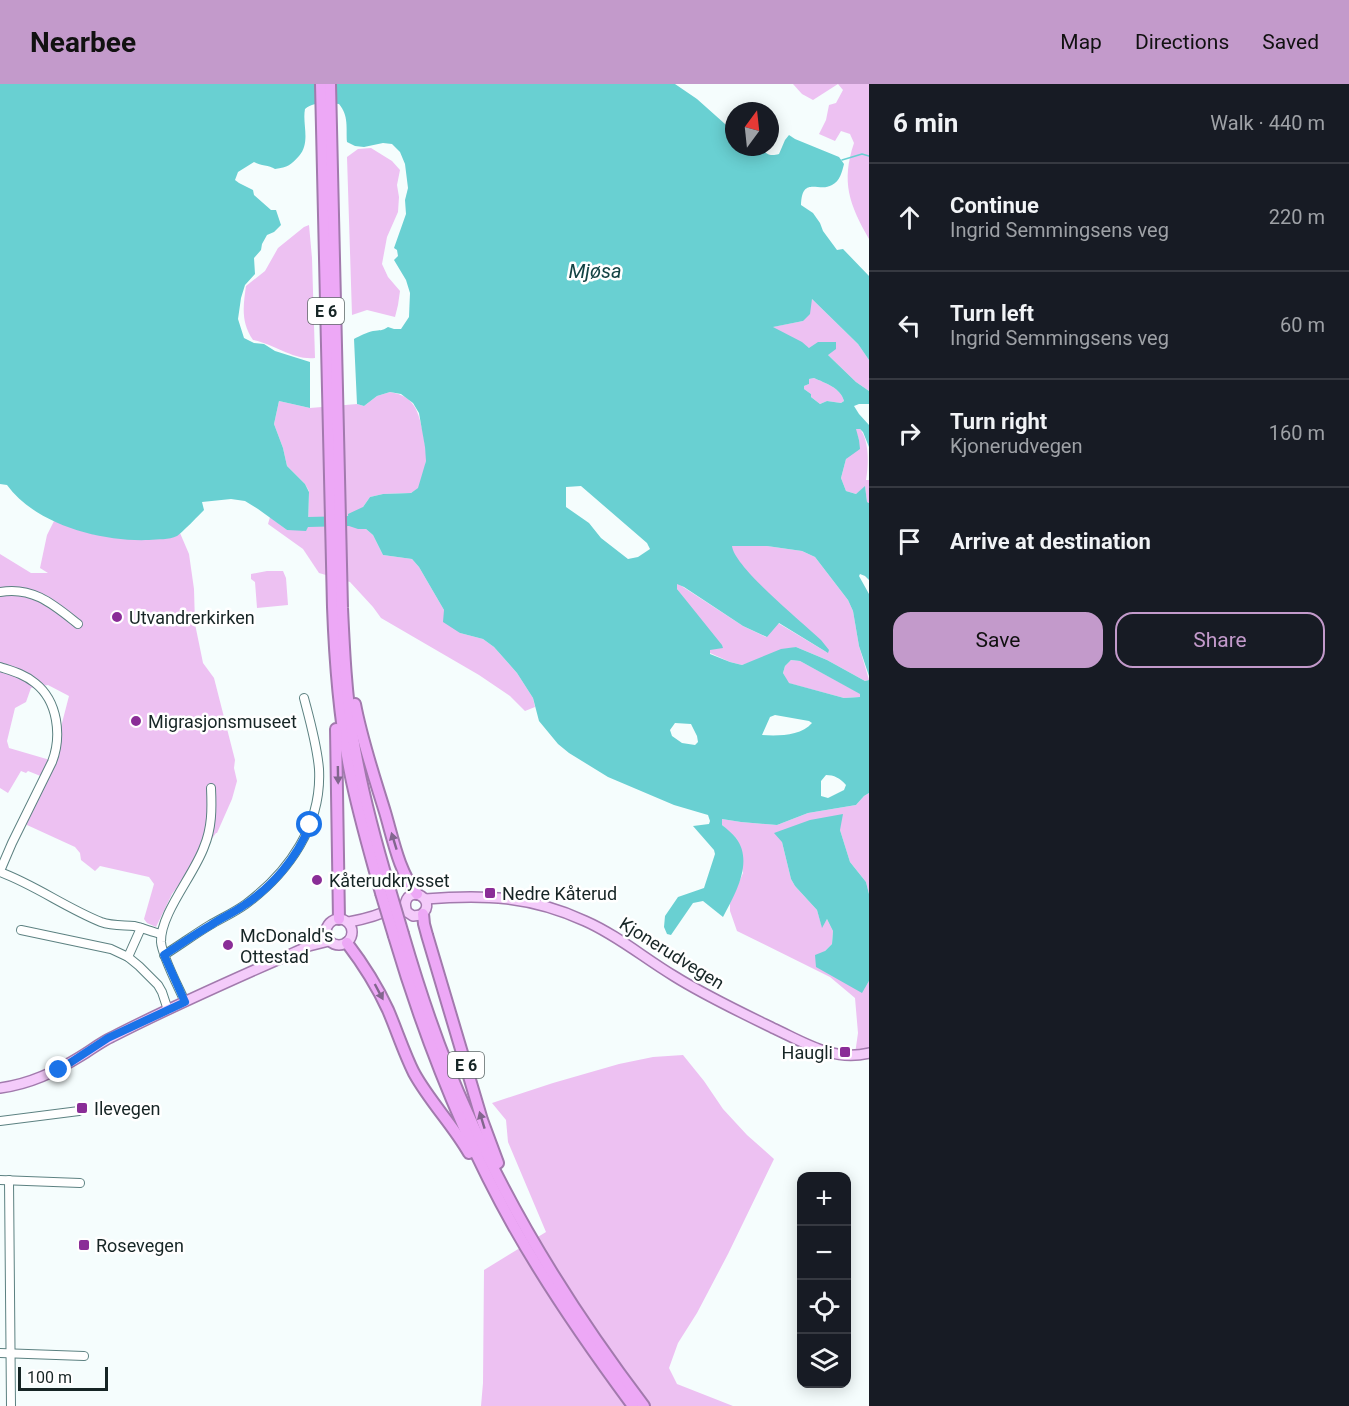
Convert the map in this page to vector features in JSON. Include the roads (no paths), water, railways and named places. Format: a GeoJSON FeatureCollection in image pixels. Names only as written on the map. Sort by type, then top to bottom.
{"type":"FeatureCollection","features":[{"type":"Feature","properties":{"kind":"highway","name":"E 6"},"geometry":{"type":"LineString","coordinates":[[321,84],[326,116],[336,540],[333,623],[341,672],[342,725],[358,811],[386,892],[412,995],[437,1064],[463,1125],[491,1185],[553,1292],[633,1406]]}},
{"type":"Feature","properties":{"kind":"highway","name":"E 6"},"geometry":{"type":"LineString","coordinates":[[326,116],[330,84]]}},
{"type":"Feature","properties":{"kind":"highway","name":"E 6"},"geometry":{"type":"LineString","coordinates":[[341,672],[401,864],[423,903],[424,927],[482,1120],[517,1214]]}},
{"type":"Feature","properties":{"kind":"highway","name":"E 6"},"geometry":{"type":"LineString","coordinates":[[341,672],[336,720],[347,924]]}},
{"type":"Feature","properties":{"kind":"highway","name":"E 6"},"geometry":{"type":"LineString","coordinates":[[398,935],[452,1078],[517,1214],[566,1295],[644,1406]]}},
{"type":"Feature","properties":{"kind":"highway","name":"E 6"},"geometry":{"type":"LineString","coordinates":[[346,944],[381,994],[416,1075],[462,1141],[475,1165],[491,1185]]}},
{"type":"Feature","properties":{"kind":"main road","name":"Kjonerudvegen"},"geometry":{"type":"LineString","coordinates":[[406,906],[410,896],[423,903],[453,898],[483,897],[512,898],[537,903],[562,911],[608,932],[716,1000],[796,1040],[833,1054],[869,1053]]}},
{"type":"Feature","properties":{"kind":"main road","name":"Kjonerudvegen"},"geometry":{"type":"LineString","coordinates":[[406,906],[413,916],[418,916],[423,903]]}},
{"type":"Feature","properties":{"kind":"main road","name":"Kjonerudvegen"},"geometry":{"type":"LineString","coordinates":[[347,924],[406,906]]}},
{"type":"Feature","properties":{"kind":"main road"},"geometry":{"type":"LineString","coordinates":[[332,921],[347,924],[352,936],[346,944],[339,946],[332,943],[327,937],[328,924],[332,921]]}},
{"type":"Feature","properties":{"kind":"main road"},"geometry":{"type":"LineString","coordinates":[[0,1089],[59,1070],[108,1038],[327,937]]}},
{"type":"Feature","properties":{"kind":"street"},"geometry":{"type":"LineString","coordinates":[[0,591],[14,590],[33,593],[78,624]]}},
{"type":"Feature","properties":{"kind":"street"},"geometry":{"type":"LineString","coordinates":[[0,667],[25,676],[42,689],[50,702],[58,734],[52,762],[0,871],[105,923],[134,926],[161,934]]}},
{"type":"Feature","properties":{"kind":"street"},"geometry":{"type":"LineString","coordinates":[[164,955],[211,924],[244,906],[263,891],[291,859],[304,839],[314,813],[319,771],[304,698]]}},
{"type":"Feature","properties":{"kind":"street"},"geometry":{"type":"LineString","coordinates":[[185,1002],[162,950],[161,934],[171,909],[205,845],[211,825],[211,788]]}},
{"type":"Feature","properties":{"kind":"street"},"geometry":{"type":"LineString","coordinates":[[128,957],[141,928]]}},
{"type":"Feature","properties":{"kind":"street"},"geometry":{"type":"LineString","coordinates":[[21,930],[111,949],[128,957],[158,985],[168,1010]]}},
{"type":"Feature","properties":{"kind":"street"},"geometry":{"type":"LineString","coordinates":[[1,1121],[79,1111]]}},
{"type":"Feature","properties":{"kind":"street"},"geometry":{"type":"LineString","coordinates":[[0,1180],[80,1183]]}},
{"type":"Feature","properties":{"kind":"street"},"geometry":{"type":"LineString","coordinates":[[9,1180],[11,1406]]}},
{"type":"Feature","properties":{"kind":"street"},"geometry":{"type":"LineString","coordinates":[[0,1353],[84,1356]]}},
{"type":"Feature","properties":{"kind":"water","name":"Mjøsa"},"geometry":{"type":"Polygon","coordinates":[[[0,84],[675,84],[697,99],[725,124],[725,156],[779,156],[789,135],[839,157],[844,164],[835,183],[827,187],[812,187],[804,190],[801,205],[813,213],[837,250],[843,249],[869,276],[869,360],[858,344],[812,299],[810,314],[803,321],[773,327],[809,348],[818,342],[836,342],[836,349],[828,355],[856,382],[869,391],[869,404],[854,406],[869,425],[869,447],[863,432],[856,429],[860,449],[846,459],[841,478],[846,491],[856,494],[865,486],[869,503],[869,580],[860,574],[859,576],[869,594],[869,676],[859,646],[853,611],[848,600],[815,557],[802,551],[767,546],[732,546],[744,567],[821,640],[829,650],[828,653],[779,623],[767,637],[743,626],[684,587],[677,584],[677,589],[722,645],[723,648],[710,650],[710,654],[742,665],[781,649],[796,647],[827,660],[865,681],[869,680],[869,793],[856,805],[808,813],[777,825],[722,819],[722,825],[736,838],[741,847],[743,857],[741,878],[733,898],[723,917],[703,901],[693,903],[671,935],[667,934],[664,927],[665,916],[678,897],[704,888],[715,854],[693,826],[709,824],[708,815],[674,805],[608,777],[569,753],[558,744],[539,721],[533,698],[517,673],[494,647],[483,639],[460,633],[443,622],[444,610],[412,559],[383,555],[373,535],[366,529],[349,526],[348,514],[363,507],[370,497],[411,493],[418,488],[426,461],[419,413],[413,403],[401,394],[390,392],[377,396],[364,406],[357,404],[354,339],[388,327],[401,329],[409,317],[410,293],[406,280],[394,260],[398,256],[394,248],[406,214],[405,200],[408,188],[405,164],[400,152],[392,144],[383,143],[364,147],[347,142],[346,118],[339,104],[317,104],[305,109],[305,145],[303,151],[291,164],[275,169],[254,162],[238,172],[235,180],[253,190],[254,195],[271,210],[276,210],[281,225],[267,235],[261,250],[254,258],[255,274],[245,285],[238,319],[244,338],[310,362],[310,408],[279,401],[274,424],[287,466],[305,484],[309,492],[306,531],[287,530],[245,501],[231,499],[202,502],[204,510],[174,537],[149,540],[111,538],[52,521],[20,499],[7,485],[0,484],[0,84]],[[814,378],[809,379],[809,384],[804,386],[804,389],[820,404],[827,401],[841,403],[844,401],[840,393],[832,386],[814,378]],[[581,486],[566,487],[566,507],[589,523],[601,538],[628,559],[638,557],[650,549],[647,543],[581,486]],[[791,660],[785,666],[783,673],[789,683],[844,698],[860,697],[860,694],[800,661],[791,660]],[[775,715],[770,717],[762,735],[796,733],[812,723],[809,721],[775,715]],[[675,723],[670,730],[672,736],[682,743],[695,745],[698,742],[691,724],[675,723]],[[826,775],[821,781],[821,796],[828,798],[844,790],[846,785],[837,777],[826,775]]]}},
{"type":"Feature","properties":{"kind":"water"},"geometry":{"type":"Polygon","coordinates":[[[843,814],[840,830],[850,862],[866,882],[869,894],[869,981],[862,993],[816,967],[815,955],[825,951],[832,944],[833,931],[827,919],[822,928],[817,910],[795,886],[791,879],[782,842],[774,833],[810,820],[843,814]]]}},
{"type":"Feature","properties":{"kind":"waterway"},"geometry":{"type":"LineString","coordinates":[[842,160],[862,154],[869,156]]}},
{"type":"Feature","properties":{"kind":"waterway"},"geometry":{"type":"LineString","coordinates":[[308,522],[349,521]]}},
{"type":"Feature","properties":{"kind":"place","name":"Utvandrerkirken"},"geometry":{"type":"Point","coordinates":[117,617]}},
{"type":"Feature","properties":{"kind":"place","name":"Migrasjonsmuseet"},"geometry":{"type":"Point","coordinates":[136,721]}},
{"type":"Feature","properties":{"kind":"place","name":"Kåterudkrysset"},"geometry":{"type":"Point","coordinates":[317,880]}},
{"type":"Feature","properties":{"kind":"place","name":"Nedre Kåterud"},"geometry":{"type":"Point","coordinates":[490,893]}},
{"type":"Feature","properties":{"kind":"place","name":"McDonald's Ottestad"},"geometry":{"type":"Point","coordinates":[228,945]}},
{"type":"Feature","properties":{"kind":"place","name":"Haugli"},"geometry":{"type":"Point","coordinates":[845,1052]}},
{"type":"Feature","properties":{"kind":"place","name":"Ilevegen"},"geometry":{"type":"Point","coordinates":[82,1108]}},
{"type":"Feature","properties":{"kind":"place","name":"Rosevegen"},"geometry":{"type":"Point","coordinates":[84,1245]}}]}
